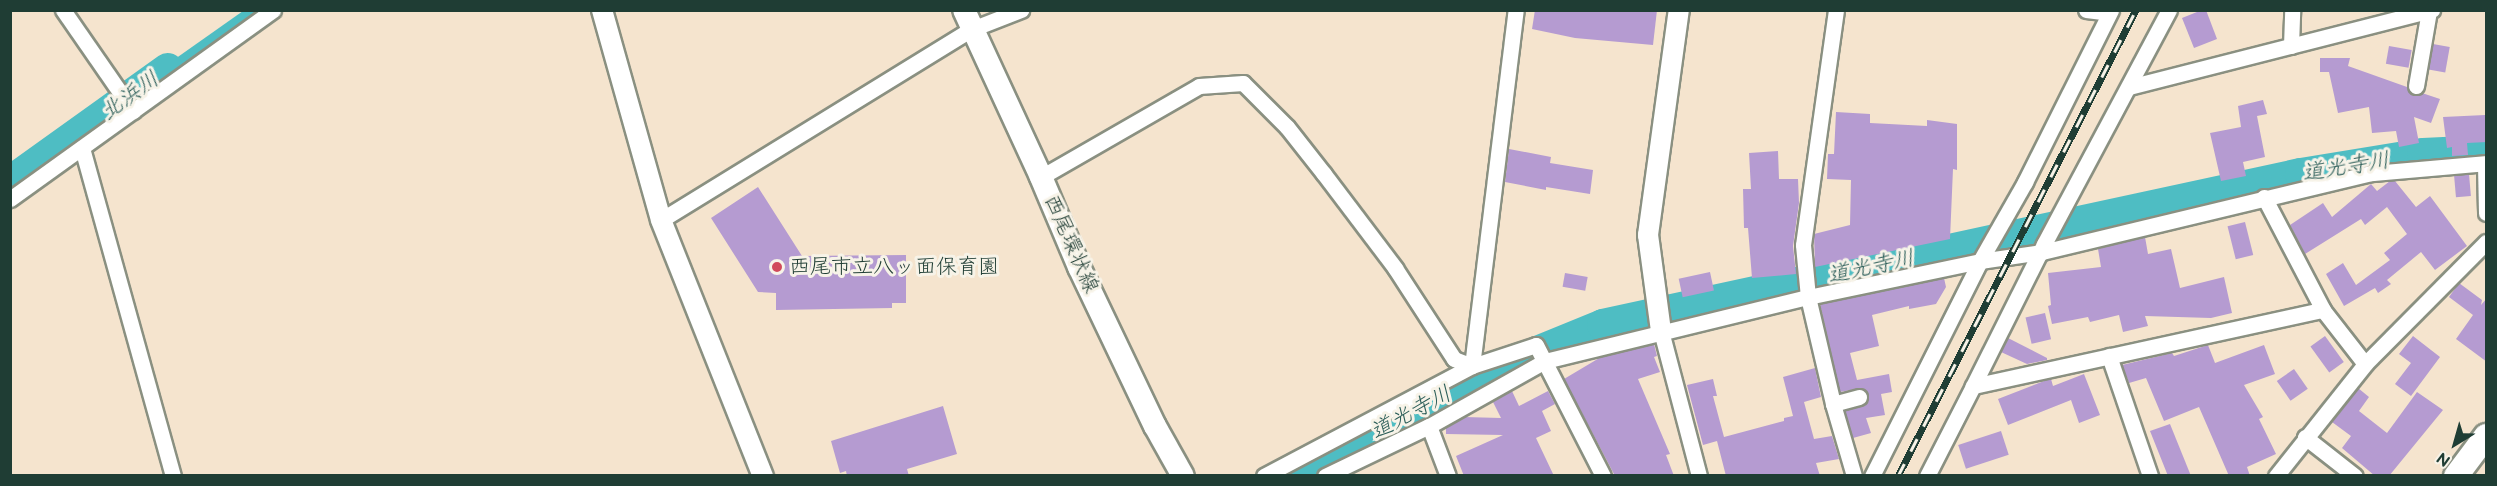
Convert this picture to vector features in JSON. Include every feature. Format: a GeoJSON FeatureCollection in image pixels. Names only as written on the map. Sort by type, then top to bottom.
{"type":"FeatureCollection","features":[{"type":"Feature","properties":{"kind":"main road","name":"西尾環状線"},"geometry":{"type":"LineString","coordinates":[[968,20],[1041,177],[1079,267],[1155,426],[1183,476]]}},
{"type":"Feature","properties":{"kind":"main road"},"geometry":{"type":"LineString","coordinates":[[2456,476],[2483,448]]}},
{"type":"Feature","properties":{"kind":"street"},"geometry":{"type":"LineString","coordinates":[[63,10],[129,105]]}},
{"type":"Feature","properties":{"kind":"street"},"geometry":{"type":"LineString","coordinates":[[10,199],[82,148],[129,105],[273,10]]}},
{"type":"Feature","properties":{"kind":"street"},"geometry":{"type":"LineString","coordinates":[[602,10],[662,220],[763,476]]}},
{"type":"Feature","properties":{"kind":"street"},"geometry":{"type":"LineString","coordinates":[[662,220],[968,20],[1021,10]]}},
{"type":"Feature","properties":{"kind":"street"},"geometry":{"type":"LineString","coordinates":[[1472,366],[1516,10]]}},
{"type":"Feature","properties":{"kind":"street"},"geometry":{"type":"LineString","coordinates":[[1679,10],[1648,235],[1661,330],[1699,476]]}},
{"type":"Feature","properties":{"kind":"street"},"geometry":{"type":"LineString","coordinates":[[1836,10],[1803,245],[1808,296],[1833,404],[1854,476]]}},
{"type":"Feature","properties":{"kind":"street"},"geometry":{"type":"LineString","coordinates":[[1872,476],[2110,12],[2086,10]]}},
{"type":"Feature","properties":{"kind":"street"},"geometry":{"type":"LineString","coordinates":[[1927,476],[2043,248],[2169,10]]}},
{"type":"Feature","properties":{"kind":"street"},"geometry":{"type":"LineString","coordinates":[[2291,46],[2292,10]]}},
{"type":"Feature","properties":{"kind":"street"},"geometry":{"type":"LineString","coordinates":[[2129,87],[2430,11],[2416,86]]}},
{"type":"Feature","properties":{"kind":"street"},"geometry":{"type":"LineString","coordinates":[[1041,177],[1199,86],[1243,83],[1287,127],[1324,174],[1395,268],[1454,359],[1472,366]]}},
{"type":"Feature","properties":{"kind":"street"},"geometry":{"type":"LineString","coordinates":[[82,148],[173,476]]}},
{"type":"Feature","properties":{"kind":"street"},"geometry":{"type":"LineString","coordinates":[[1325,476],[1429,426],[1544,360],[1808,296],[2043,248],[2372,173],[2486,163],[2487,213]]}},
{"type":"Feature","properties":{"kind":"street"},"geometry":{"type":"LineString","coordinates":[[2264,197],[2323,310],[2365,364]]}},
{"type":"Feature","properties":{"kind":"street"},"geometry":{"type":"LineString","coordinates":[[2276,476],[2365,364],[2487,242]]}},
{"type":"Feature","properties":{"kind":"street"},"geometry":{"type":"LineString","coordinates":[[1973,386],[2323,310]]}},
{"type":"Feature","properties":{"kind":"street"},"geometry":{"type":"LineString","coordinates":[[1264,476],[1472,366],[1536,345],[1603,476]]}},
{"type":"Feature","properties":{"kind":"street"},"geometry":{"type":"LineString","coordinates":[[2109,356],[2150,476]]}},
{"type":"Feature","properties":{"kind":"street"},"geometry":{"type":"LineString","coordinates":[[1833,404],[1858,397]]}},
{"type":"Feature","properties":{"kind":"street"},"geometry":{"type":"LineString","coordinates":[[1429,426],[1448,476]]}},
{"type":"Feature","properties":{"kind":"street"},"geometry":{"type":"LineString","coordinates":[[2305,437],[2355,476]]}},
{"type":"Feature","properties":{"kind":"water","name":"北浜川"},"geometry":{"type":"Polygon","coordinates":[[[243,11],[260,11],[137,99],[131,90],[243,11]]]}},
{"type":"Feature","properties":{"kind":"water","name":"北浜川"},"geometry":{"type":"Polygon","coordinates":[[[51,147],[55,159],[11,192],[11,175],[51,147]]]}},
{"type":"Feature","properties":{"kind":"building"},"geometry":{"type":"Polygon","coordinates":[[[1535,10],[1657,10],[1653,45],[1575,38],[1532,29],[1535,10]]]}},
{"type":"Feature","properties":{"kind":"building"},"geometry":{"type":"Polygon","coordinates":[[[2206,10],[2217,39],[2194,48],[2182,18],[2206,10]]]}},
{"type":"Feature","properties":{"kind":"building"},"geometry":{"type":"Polygon","coordinates":[[[2433,44],[2450,47],[2445,73],[2428,70],[2433,44]]]}},
{"type":"Feature","properties":{"kind":"building"},"geometry":{"type":"Polygon","coordinates":[[[2389,46],[2412,50],[2409,68],[2386,64],[2389,46]]]}},
{"type":"Feature","properties":{"kind":"building"},"geometry":{"type":"Polygon","coordinates":[[[2320,58],[2350,58],[2348,66],[2407,87],[2414,95],[2422,93],[2440,99],[2431,123],[2414,117],[2419,143],[2399,147],[2396,131],[2372,133],[2369,107],[2338,113],[2329,72],[2320,72],[2320,58]]]}},
{"type":"Feature","properties":{"kind":"building"},"geometry":{"type":"Polygon","coordinates":[[[2263,100],[2267,114],[2257,116],[2265,157],[2243,162],[2246,176],[2221,181],[2210,133],[2241,127],[2238,106],[2263,100]]]}},
{"type":"Feature","properties":{"kind":"building"},"geometry":{"type":"Polygon","coordinates":[[[1836,112],[1870,114],[1870,123],[1927,126],[1927,120],[1957,124],[1957,170],[1953,169],[1950,239],[1815,267],[1814,234],[1850,225],[1851,180],[1827,179],[1828,154],[1834,154],[1836,112]]]}},
{"type":"Feature","properties":{"kind":"building"},"geometry":{"type":"Polygon","coordinates":[[[2485,115],[2487,142],[2467,143],[2468,155],[2452,156],[2452,147],[2447,148],[2443,117],[2485,115]]]}},
{"type":"Feature","properties":{"kind":"building"},"geometry":{"type":"Polygon","coordinates":[[[1509,149],[1551,157],[1550,163],[1593,170],[1590,194],[1546,187],[1546,190],[1505,182],[1509,149]]]}},
{"type":"Feature","properties":{"kind":"building"},"geometry":{"type":"Polygon","coordinates":[[[1778,151],[1779,179],[1798,179],[1799,203],[1793,246],[1796,274],[1752,278],[1748,228],[1744,228],[1743,189],[1751,189],[1749,153],[1778,151]]]}},
{"type":"Feature","properties":{"kind":"building"},"geometry":{"type":"Polygon","coordinates":[[[2469,174],[2471,196],[2456,197],[2454,175],[2469,174]]]}},
{"type":"Feature","properties":{"kind":"building"},"geometry":{"type":"Polygon","coordinates":[[[2390,181],[2395,181],[2416,207],[2430,196],[2467,246],[2435,270],[2421,252],[2387,280],[2391,284],[2378,293],[2375,288],[2344,306],[2326,274],[2343,263],[2356,285],[2390,260],[2384,253],[2407,234],[2387,207],[2365,225],[2361,219],[2305,254],[2290,225],[2323,203],[2332,217],[2371,184],[2377,191],[2390,181]]]}},
{"type":"Feature","properties":{"kind":"building"},"geometry":{"type":"Polygon","coordinates":[[[758,187],[802,256],[906,255],[906,303],[892,303],[892,308],[776,310],[776,293],[758,292],[711,218],[758,187]]]}},
{"type":"Feature","properties":{"kind":"building"},"geometry":{"type":"Polygon","coordinates":[[[2245,222],[2253,255],[2236,259],[2228,226],[2245,222]]]}},
{"type":"Feature","properties":{"kind":"building"},"geometry":{"type":"Polygon","coordinates":[[[2145,237],[2148,254],[2171,249],[2180,288],[2224,277],[2232,313],[2211,318],[2145,316],[2148,326],[2123,332],[2119,315],[2090,322],[2088,317],[2052,324],[2048,306],[2051,305],[2048,273],[2101,267],[2098,249],[2145,237]]]}},
{"type":"Feature","properties":{"kind":"building"},"geometry":{"type":"Polygon","coordinates":[[[1710,272],[1714,291],[1683,297],[1679,279],[1710,272]]]}},
{"type":"Feature","properties":{"kind":"building"},"geometry":{"type":"Polygon","coordinates":[[[1565,273],[1588,277],[1585,291],[1563,287],[1565,273]]]}},
{"type":"Feature","properties":{"kind":"building"},"geometry":{"type":"Polygon","coordinates":[[[1944,278],[1946,287],[1936,304],[1909,309],[1909,306],[1872,315],[1879,346],[1850,353],[1857,380],[1889,374],[1892,392],[1881,394],[1885,415],[1866,418],[1871,433],[1853,438],[1845,411],[1865,404],[1868,395],[1861,388],[1840,392],[1820,304],[1944,278]]]}},
{"type":"Feature","properties":{"kind":"building"},"geometry":{"type":"Polygon","coordinates":[[[2459,283],[2482,300],[2481,305],[2487,298],[2487,362],[2456,339],[2473,315],[2449,297],[2459,283]]]}},
{"type":"Feature","properties":{"kind":"building"},"geometry":{"type":"Polygon","coordinates":[[[2045,313],[2051,339],[2032,344],[2026,317],[2045,313]]]}},
{"type":"Feature","properties":{"kind":"building"},"geometry":{"type":"Polygon","coordinates":[[[2325,336],[2344,362],[2329,372],[2310,347],[2325,336]]]}},
{"type":"Feature","properties":{"kind":"building"},"geometry":{"type":"Polygon","coordinates":[[[2413,336],[2440,357],[2411,396],[2395,384],[2411,363],[2399,354],[2413,336]]]}},
{"type":"Feature","properties":{"kind":"building"},"geometry":{"type":"Polygon","coordinates":[[[2008,338],[2047,360],[2027,364],[2001,352],[2008,338]]]}},
{"type":"Feature","properties":{"kind":"building"},"geometry":{"type":"Polygon","coordinates":[[[1654,344],[1657,356],[1654,357],[1660,372],[1638,379],[1670,454],[1666,455],[1674,476],[1615,476],[1564,379],[1601,357],[1654,344]]]}},
{"type":"Feature","properties":{"kind":"building"},"geometry":{"type":"Polygon","coordinates":[[[2208,345],[2215,363],[2264,345],[2275,374],[2244,385],[2263,417],[2259,419],[2276,454],[2247,467],[2250,476],[2229,476],[2199,407],[2164,421],[2146,378],[2129,383],[2122,365],[2172,353],[2174,356],[2208,345]]]}},
{"type":"Feature","properties":{"kind":"building"},"geometry":{"type":"Polygon","coordinates":[[[1815,368],[1821,397],[1804,402],[1814,439],[1832,436],[1839,459],[1816,463],[1820,476],[1726,476],[1717,441],[1703,445],[1687,385],[1713,379],[1717,396],[1713,396],[1724,437],[1784,421],[1784,418],[1793,416],[1783,377],[1815,368]]]}},
{"type":"Feature","properties":{"kind":"building"},"geometry":{"type":"Polygon","coordinates":[[[2294,369],[2308,389],[2291,401],[2277,381],[2294,369]]]}},
{"type":"Feature","properties":{"kind":"building"},"geometry":{"type":"Polygon","coordinates":[[[2084,374],[2100,415],[2079,423],[2071,400],[2008,425],[1998,399],[2044,381],[2051,379],[2053,386],[2084,374]]]}},
{"type":"Feature","properties":{"kind":"building"},"geometry":{"type":"Polygon","coordinates":[[[2358,388],[2369,397],[2359,411],[2387,433],[2417,392],[2443,410],[2389,476],[2375,476],[2342,448],[2351,436],[2332,422],[2358,388]]]}},
{"type":"Feature","properties":{"kind":"building"},"geometry":{"type":"Polygon","coordinates":[[[1512,391],[1519,406],[1548,391],[1555,404],[1542,411],[1551,431],[1536,438],[1554,476],[1464,476],[1456,456],[1503,435],[1446,434],[1446,428],[1464,417],[1501,418],[1493,402],[1512,391]]]}},
{"type":"Feature","properties":{"kind":"building"},"geometry":{"type":"Polygon","coordinates":[[[943,406],[957,454],[907,469],[909,476],[847,476],[846,471],[840,473],[831,441],[943,406]]]}},
{"type":"Feature","properties":{"kind":"building"},"geometry":{"type":"Polygon","coordinates":[[[2170,424],[2191,476],[2168,476],[2150,431],[2170,424]]]}},
{"type":"Feature","properties":{"kind":"building"},"geometry":{"type":"Polygon","coordinates":[[[2001,431],[2009,455],[1966,469],[1958,445],[2001,431]]]}},
{"type":"Feature","properties":{"kind":"waterway","name":"北浜川"},"geometry":{"type":"LineString","coordinates":[[10,182],[168,69]]}},
{"type":"Feature","properties":{"kind":"waterway","name":"道光寺川"},"geometry":{"type":"LineString","coordinates":[[1284,476],[1405,419],[1478,376],[1603,325],[2301,174],[2423,154],[2486,151]]}},
{"type":"Feature","properties":{"kind":"railway"},"geometry":{"type":"LineString","coordinates":[[1898,476],[2136,10]]}},
{"type":"Feature","properties":{"kind":"place","name":"西尾市立八ッ面保育園"},"geometry":{"type":"Point","coordinates":[777,267]}}]}
